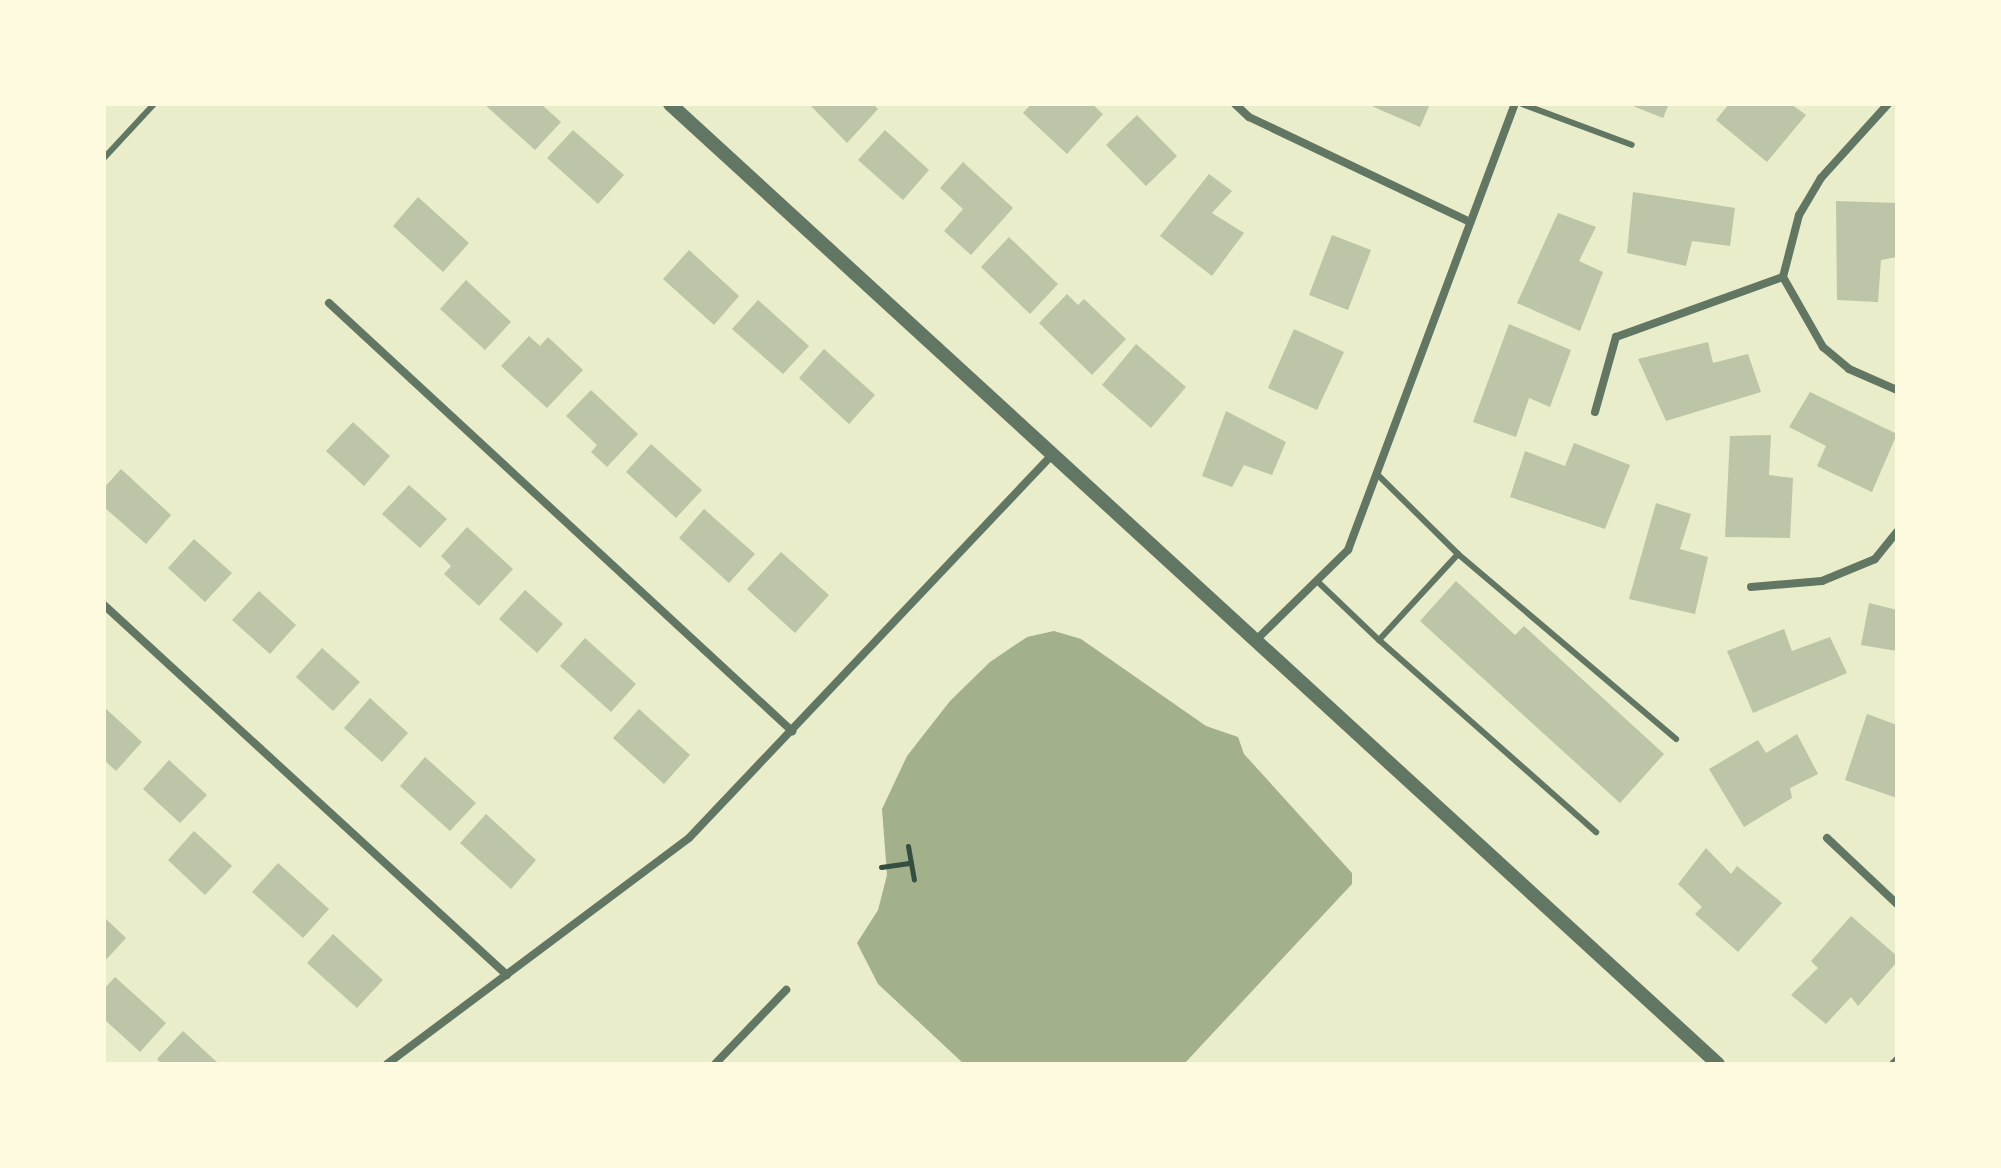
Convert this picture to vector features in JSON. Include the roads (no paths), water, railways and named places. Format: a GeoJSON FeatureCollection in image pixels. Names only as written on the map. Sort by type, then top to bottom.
{"type":"FeatureCollection","features":[{"type":"Feature","properties":{"kind":"street"},"geometry":{"type":"LineString","coordinates":[[670,104],[1718,1064]]}},
{"type":"Feature","properties":{"kind":"street"},"geometry":{"type":"LineString","coordinates":[[1235,104],[1249,117],[1470,222]]}},
{"type":"Feature","properties":{"kind":"street"},"geometry":{"type":"LineString","coordinates":[[1256,640],[1348,550],[1515,104]]}},
{"type":"Feature","properties":{"kind":"street"},"geometry":{"type":"LineString","coordinates":[[1888,104],[1821,178],[1799,215],[1783,277],[1823,347],[1849,369],[1897,390]]}},
{"type":"Feature","properties":{"kind":"street"},"geometry":{"type":"LineString","coordinates":[[1595,412],[1616,337],[1783,277]]}},
{"type":"Feature","properties":{"kind":"street"},"geometry":{"type":"LineString","coordinates":[[329,303],[792,731]]}},
{"type":"Feature","properties":{"kind":"street"},"geometry":{"type":"LineString","coordinates":[[387,1064],[689,838],[1052,455]]}},
{"type":"Feature","properties":{"kind":"street"},"geometry":{"type":"LineString","coordinates":[[1751,587],[1822,581],[1875,559],[1897,532]]}},
{"type":"Feature","properties":{"kind":"street"},"geometry":{"type":"LineString","coordinates":[[104,605],[507,975]]}},
{"type":"Feature","properties":{"kind":"street"},"geometry":{"type":"LineString","coordinates":[[1827,838],[1897,904]]}},
{"type":"Feature","properties":{"kind":"street"},"geometry":{"type":"LineString","coordinates":[[715,1064],[786,990]]}},
{"type":"Feature","properties":{"kind":"lane"},"geometry":{"type":"LineString","coordinates":[[104,158],[154,104]]}},
{"type":"Feature","properties":{"kind":"lane"},"geometry":{"type":"LineString","coordinates":[[1522,104],[1632,145]]}},
{"type":"Feature","properties":{"kind":"lane"},"geometry":{"type":"LineString","coordinates":[[1377,474],[1458,554],[1676,739]]}},
{"type":"Feature","properties":{"kind":"lane"},"geometry":{"type":"LineString","coordinates":[[1379,640],[1458,554]]}},
{"type":"Feature","properties":{"kind":"lane"},"geometry":{"type":"LineString","coordinates":[[1317,581],[1596,832]]}}]}
